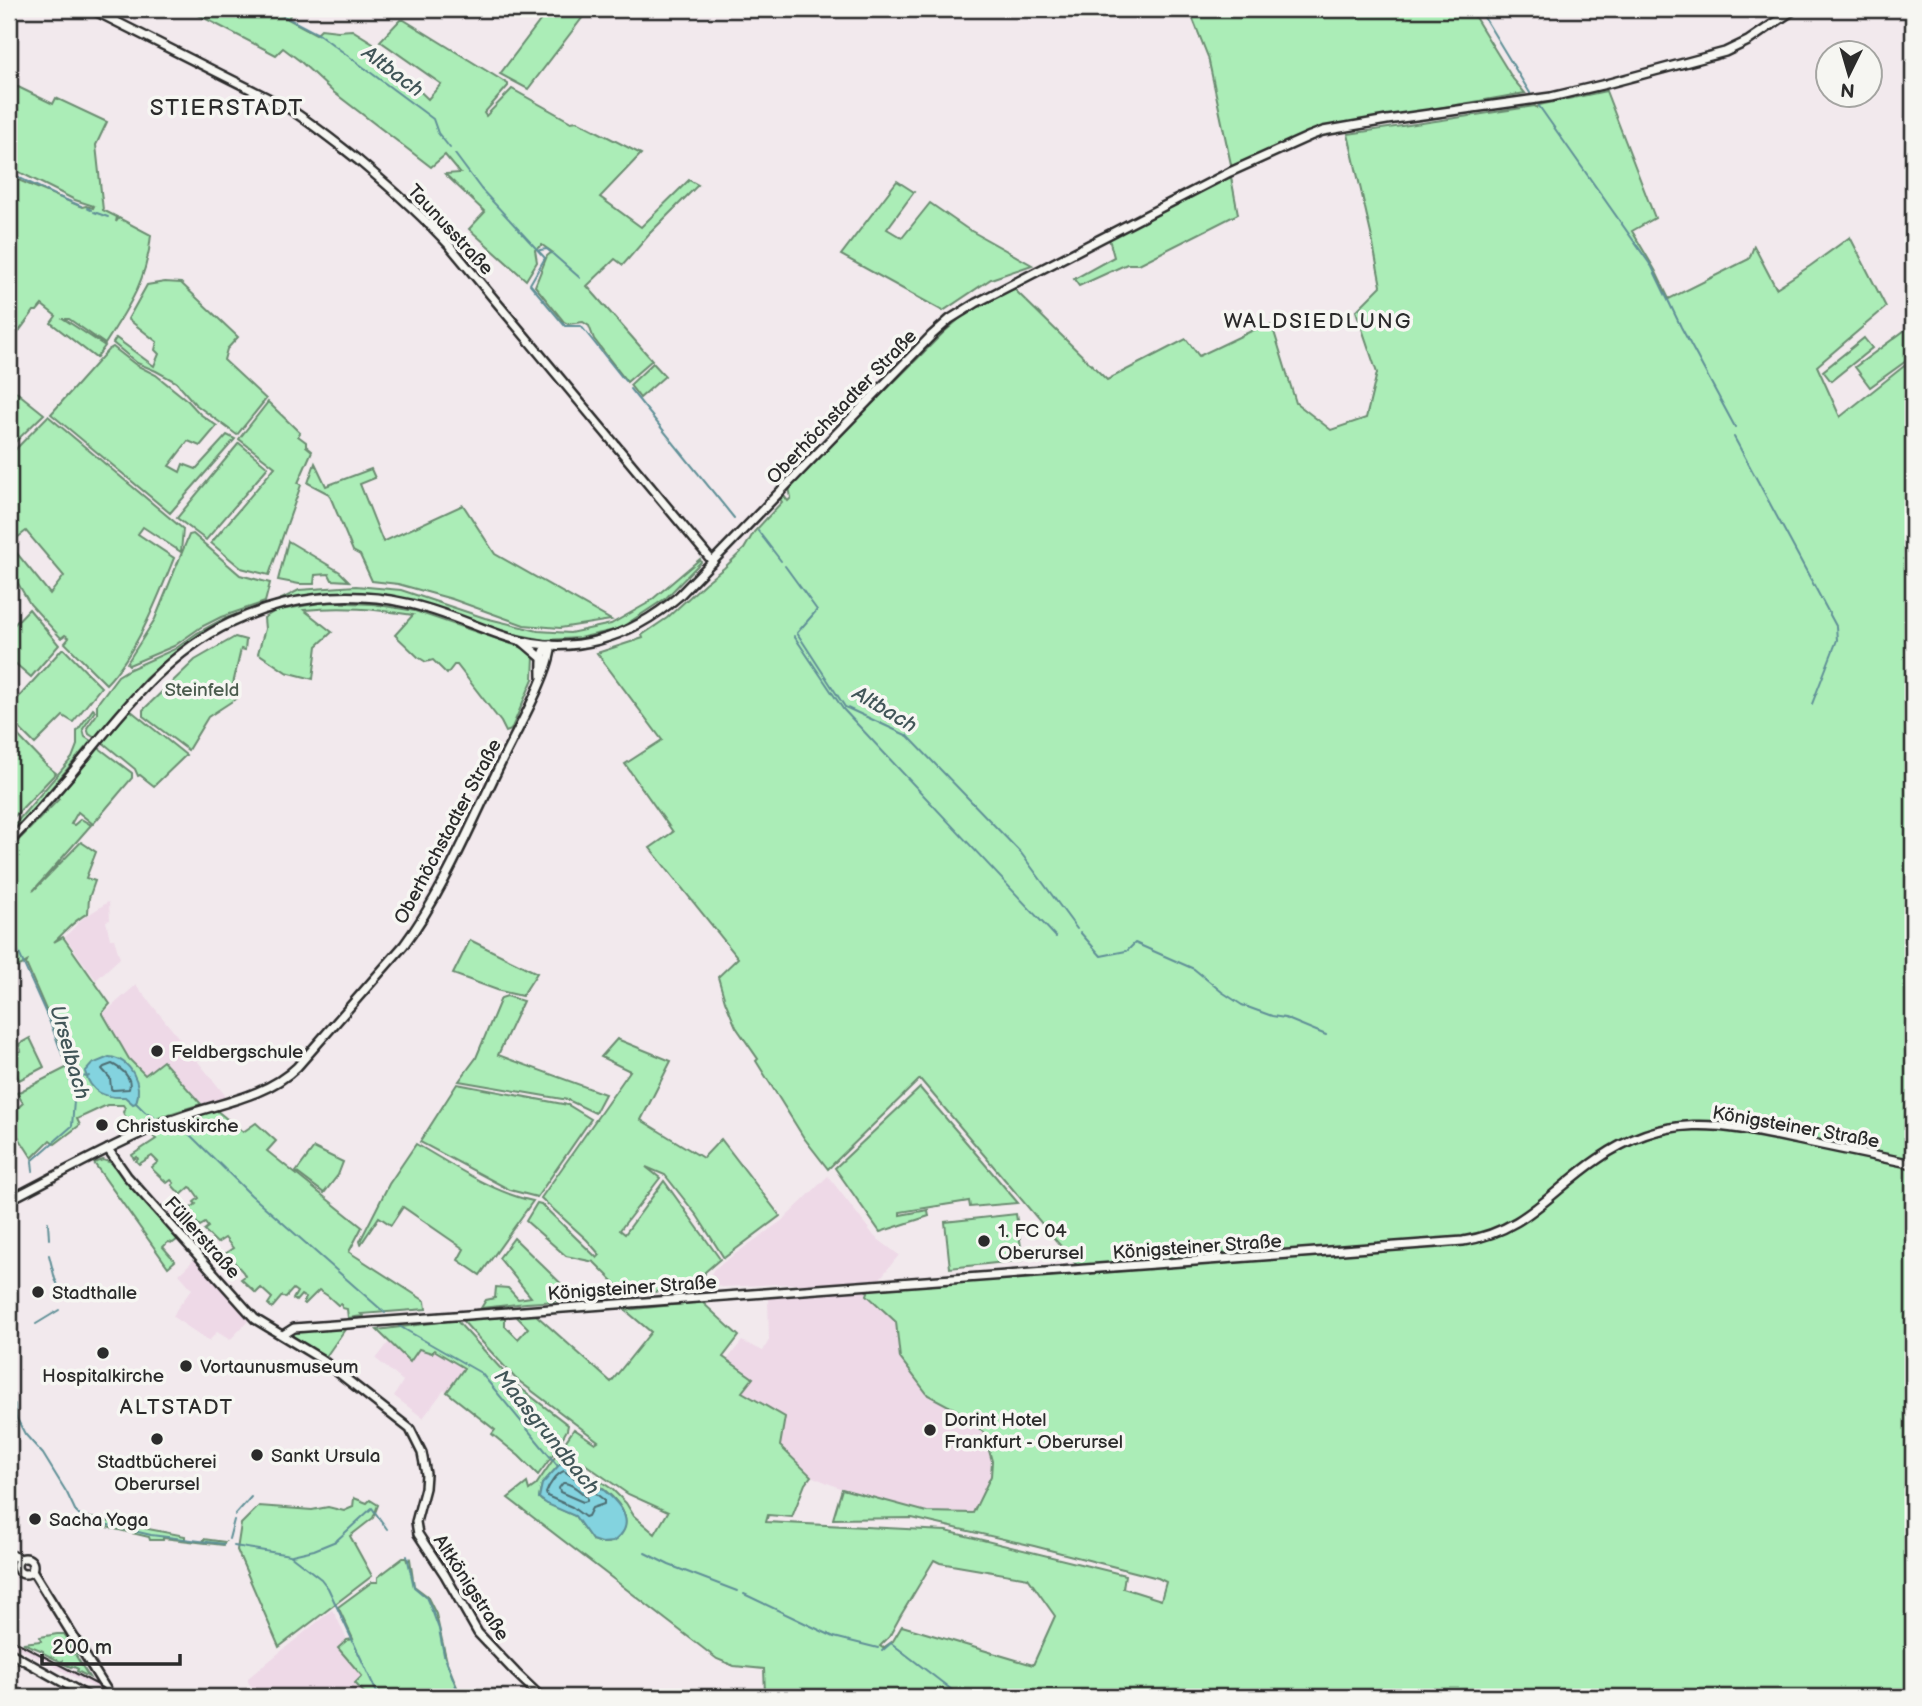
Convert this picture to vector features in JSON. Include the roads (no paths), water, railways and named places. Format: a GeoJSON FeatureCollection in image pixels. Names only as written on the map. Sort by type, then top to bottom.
{"type":"FeatureCollection","features":[{"type":"Feature","properties":{"kind":"main road","name":"Taunusstraße"},"geometry":{"type":"LineString","coordinates":[[91,9],[288,108],[317,127],[391,188],[449,245],[713,562]]}},
{"type":"Feature","properties":{"kind":"main road","name":"Oberhöchstadter Straße"},"geometry":{"type":"LineString","coordinates":[[9,1200],[167,1121],[265,1090],[284,1079],[297,1067],[417,927],[454,859],[547,668],[551,645],[586,643],[609,637],[631,629],[668,605],[950,319],[1230,172],[1310,136],[1387,120],[1551,97],[1606,84],[1736,47],[1795,9]]}},
{"type":"Feature","properties":{"kind":"main road"},"geometry":{"type":"LineString","coordinates":[[9,842],[159,671],[211,632],[264,609],[329,597],[380,598],[430,609],[523,642],[551,645]]}},
{"type":"Feature","properties":{"kind":"main road"},"geometry":{"type":"LineString","coordinates":[[523,642],[542,659],[546,648],[551,645]]}},
{"type":"Feature","properties":{"kind":"main road","name":"Oberhöchstadter Straße"},"geometry":{"type":"LineString","coordinates":[[542,659],[542,676]]}},
{"type":"Feature","properties":{"kind":"main road","name":"Königsteiner Straße"},"geometry":{"type":"LineString","coordinates":[[283,1335],[294,1328],[1463,1241],[1494,1233],[1524,1219],[1613,1149],[1644,1135],[1677,1126],[1711,1125],[1745,1129],[1913,1164]]}},
{"type":"Feature","properties":{"kind":"main road","name":"Füllerstraße"},"geometry":{"type":"LineString","coordinates":[[108,1149],[127,1176],[255,1319],[283,1335]]}},
{"type":"Feature","properties":{"kind":"main road","name":"Altkönigstraße"},"geometry":{"type":"LineString","coordinates":[[283,1335],[321,1359],[412,1432],[422,1453],[426,1474],[416,1522],[418,1534],[478,1633],[541,1697]]}},
{"type":"Feature","properties":{"kind":"main road"},"geometry":{"type":"LineString","coordinates":[[9,1555],[19,1562],[20,1572],[30,1571]]}},
{"type":"Feature","properties":{"kind":"main road"},"geometry":{"type":"LineString","coordinates":[[19,1562],[28,1558],[31,1560],[30,1571],[111,1697]]}},
{"type":"Feature","properties":{"kind":"main road"},"geometry":{"type":"LineString","coordinates":[[9,1652],[89,1697]]}},
{"type":"Feature","properties":{"kind":"water"},"geometry":{"type":"Polygon","coordinates":[[[109,1057],[129,1067],[138,1088],[136,1103],[133,1104],[125,1097],[100,1093],[91,1085],[85,1072],[92,1064],[109,1057]]]}},
{"type":"Feature","properties":{"kind":"water"},"geometry":{"type":"Polygon","coordinates":[[[561,1463],[594,1482],[615,1500],[622,1510],[626,1520],[624,1530],[613,1542],[601,1543],[592,1540],[575,1516],[539,1498],[542,1484],[561,1463]]]}},
{"type":"Feature","properties":{"kind":"waterway","name":"Altbach"},"geometry":{"type":"LineString","coordinates":[[270,9],[320,35],[433,119],[438,133],[450,148]]}},
{"type":"Feature","properties":{"kind":"waterway"},"geometry":{"type":"LineString","coordinates":[[1479,9],[1530,93]]}},
{"type":"Feature","properties":{"kind":"waterway"},"geometry":{"type":"LineString","coordinates":[[1539,106],[1652,267],[1735,427]]}},
{"type":"Feature","properties":{"kind":"waterway","name":"Altbach"},"geometry":{"type":"LineString","coordinates":[[455,154],[481,189],[545,258],[530,284],[565,326],[581,326],[625,381]]}},
{"type":"Feature","properties":{"kind":"waterway"},"geometry":{"type":"LineString","coordinates":[[9,173],[55,195]]}},
{"type":"Feature","properties":{"kind":"waterway"},"geometry":{"type":"LineString","coordinates":[[59,197],[81,206]]}},
{"type":"Feature","properties":{"kind":"waterway"},"geometry":{"type":"LineString","coordinates":[[87,208],[91,210]]}},
{"type":"Feature","properties":{"kind":"waterway"},"geometry":{"type":"LineString","coordinates":[[94,212],[108,217]]}},
{"type":"Feature","properties":{"kind":"waterway","name":"Altbach"},"geometry":{"type":"LineString","coordinates":[[540,250],[547,249],[580,278]]}},
{"type":"Feature","properties":{"kind":"waterway","name":"Altbach"},"geometry":{"type":"LineString","coordinates":[[630,389],[734,518]]}},
{"type":"Feature","properties":{"kind":"waterway"},"geometry":{"type":"LineString","coordinates":[[1734,437],[1836,626],[1837,640],[1812,704]]}},
{"type":"Feature","properties":{"kind":"waterway","name":"Altbach"},"geometry":{"type":"LineString","coordinates":[[758,531],[781,561]]}},
{"type":"Feature","properties":{"kind":"waterway","name":"Altbach"},"geometry":{"type":"LineString","coordinates":[[785,566],[817,610],[797,633],[845,707],[908,736],[1021,853],[1077,929]]}},
{"type":"Feature","properties":{"kind":"waterway"},"geometry":{"type":"LineString","coordinates":[[794,636],[843,709],[1056,937]]}},
{"type":"Feature","properties":{"kind":"waterway","name":"Urselbach"},"geometry":{"type":"LineString","coordinates":[[9,931],[52,1027],[69,1073],[74,1101],[72,1126],[32,1161],[33,1171]]}},
{"type":"Feature","properties":{"kind":"waterway","name":"Altbach"},"geometry":{"type":"LineString","coordinates":[[1080,932],[1101,956],[1126,951]]}},
{"type":"Feature","properties":{"kind":"waterway","name":"Altbach"},"geometry":{"type":"LineString","coordinates":[[1128,950],[1135,943],[1194,969],[1242,1005],[1285,1018],[1326,1035]]}},
{"type":"Feature","properties":{"kind":"waterway","name":"Maasgrundbach"},"geometry":{"type":"LineString","coordinates":[[71,1074],[89,1076]]}},
{"type":"Feature","properties":{"kind":"waterway","name":"Maasgrundbach"},"geometry":{"type":"LineString","coordinates":[[136,1103],[154,1117]]}},
{"type":"Feature","properties":{"kind":"waterway","name":"Maasgrundbach"},"geometry":{"type":"LineString","coordinates":[[166,1128],[187,1132],[251,1195],[385,1313]]}},
{"type":"Feature","properties":{"kind":"waterway","name":"Urselbach"},"geometry":{"type":"LineString","coordinates":[[48,1222],[49,1239]]}},
{"type":"Feature","properties":{"kind":"waterway","name":"Urselbach"},"geometry":{"type":"LineString","coordinates":[[49,1255],[55,1279],[65,1299]]}},
{"type":"Feature","properties":{"kind":"waterway","name":"Urselbach"},"geometry":{"type":"LineString","coordinates":[[36,1324],[59,1310]]}},
{"type":"Feature","properties":{"kind":"waterway","name":"Maasgrundbach"},"geometry":{"type":"LineString","coordinates":[[399,1326],[481,1373],[557,1465]]}},
{"type":"Feature","properties":{"kind":"waterway","name":"Urselbach"},"geometry":{"type":"LineString","coordinates":[[15,1404],[16,1417],[25,1434],[43,1454],[76,1512],[83,1519],[151,1535],[224,1544]]}},
{"type":"Feature","properties":{"kind":"waterway"},"geometry":{"type":"LineString","coordinates":[[235,1515],[251,1497]]}},
{"type":"Feature","properties":{"kind":"waterway"},"geometry":{"type":"LineString","coordinates":[[292,1555],[336,1541],[372,1508],[387,1529]]}},
{"type":"Feature","properties":{"kind":"waterway"},"geometry":{"type":"LineString","coordinates":[[229,1539],[234,1520]]}},
{"type":"Feature","properties":{"kind":"waterway","name":"Urselbach"},"geometry":{"type":"LineString","coordinates":[[234,1546],[290,1555],[321,1579],[328,1588],[379,1697]]}},
{"type":"Feature","properties":{"kind":"waterway","name":"Maasgrundbach"},"geometry":{"type":"LineString","coordinates":[[645,1553],[737,1591]]}},
{"type":"Feature","properties":{"kind":"waterway"},"geometry":{"type":"LineString","coordinates":[[407,1556],[414,1587],[426,1597],[433,1613],[444,1655],[460,1697]]}},
{"type":"Feature","properties":{"kind":"waterway","name":"Maasgrundbach"},"geometry":{"type":"LineString","coordinates":[[744,1594],[834,1637],[878,1648]]}},
{"type":"Feature","properties":{"kind":"waterway","name":"Maasgrundbach"},"geometry":{"type":"LineString","coordinates":[[882,1651],[891,1643],[961,1697]]}},
{"type":"Feature","properties":{"kind":"tram line"},"geometry":{"type":"LineString","coordinates":[[9,1638],[116,1697]]}},
{"type":"Feature","properties":{"kind":"place","name":"Feldbergschule"},"geometry":{"type":"Point","coordinates":[157,1051]}},
{"type":"Feature","properties":{"kind":"place","name":"Christuskirche"},"geometry":{"type":"Point","coordinates":[102,1125]}},
{"type":"Feature","properties":{"kind":"place","name":"1. FC 04 Oberursel"},"geometry":{"type":"Point","coordinates":[984,1241]}},
{"type":"Feature","properties":{"kind":"place","name":"Stadthalle"},"geometry":{"type":"Point","coordinates":[38,1292]}},
{"type":"Feature","properties":{"kind":"place","name":"Hospitalkirche"},"geometry":{"type":"Point","coordinates":[103,1353]}},
{"type":"Feature","properties":{"kind":"place","name":"Vortaunusmuseum"},"geometry":{"type":"Point","coordinates":[186,1366]}},
{"type":"Feature","properties":{"kind":"place","name":"Dorint Hotel Frankfurt - Oberursel"},"geometry":{"type":"Point","coordinates":[930,1430]}},
{"type":"Feature","properties":{"kind":"place","name":"Stadtbücherei Oberursel"},"geometry":{"type":"Point","coordinates":[157,1439]}},
{"type":"Feature","properties":{"kind":"place","name":"Sankt Ursula"},"geometry":{"type":"Point","coordinates":[257,1455]}},
{"type":"Feature","properties":{"kind":"place","name":"Sacha Yoga"},"geometry":{"type":"Point","coordinates":[35,1519]}},
{"type":"Feature","properties":{"kind":"district","name":"STIERSTADT"},"geometry":{"type":"Point","coordinates":[227,107]}},
{"type":"Feature","properties":{"kind":"district","name":"WALDSIEDLUNG"},"geometry":{"type":"Point","coordinates":[1318,321]}},
{"type":"Feature","properties":{"kind":"district","name":"ALTSTADT"},"geometry":{"type":"Point","coordinates":[177,1407]}},
{"type":"Feature","properties":{"kind":"park label","name":"Steinfeld"},"geometry":{"type":"Point","coordinates":[202,689]}}]}
